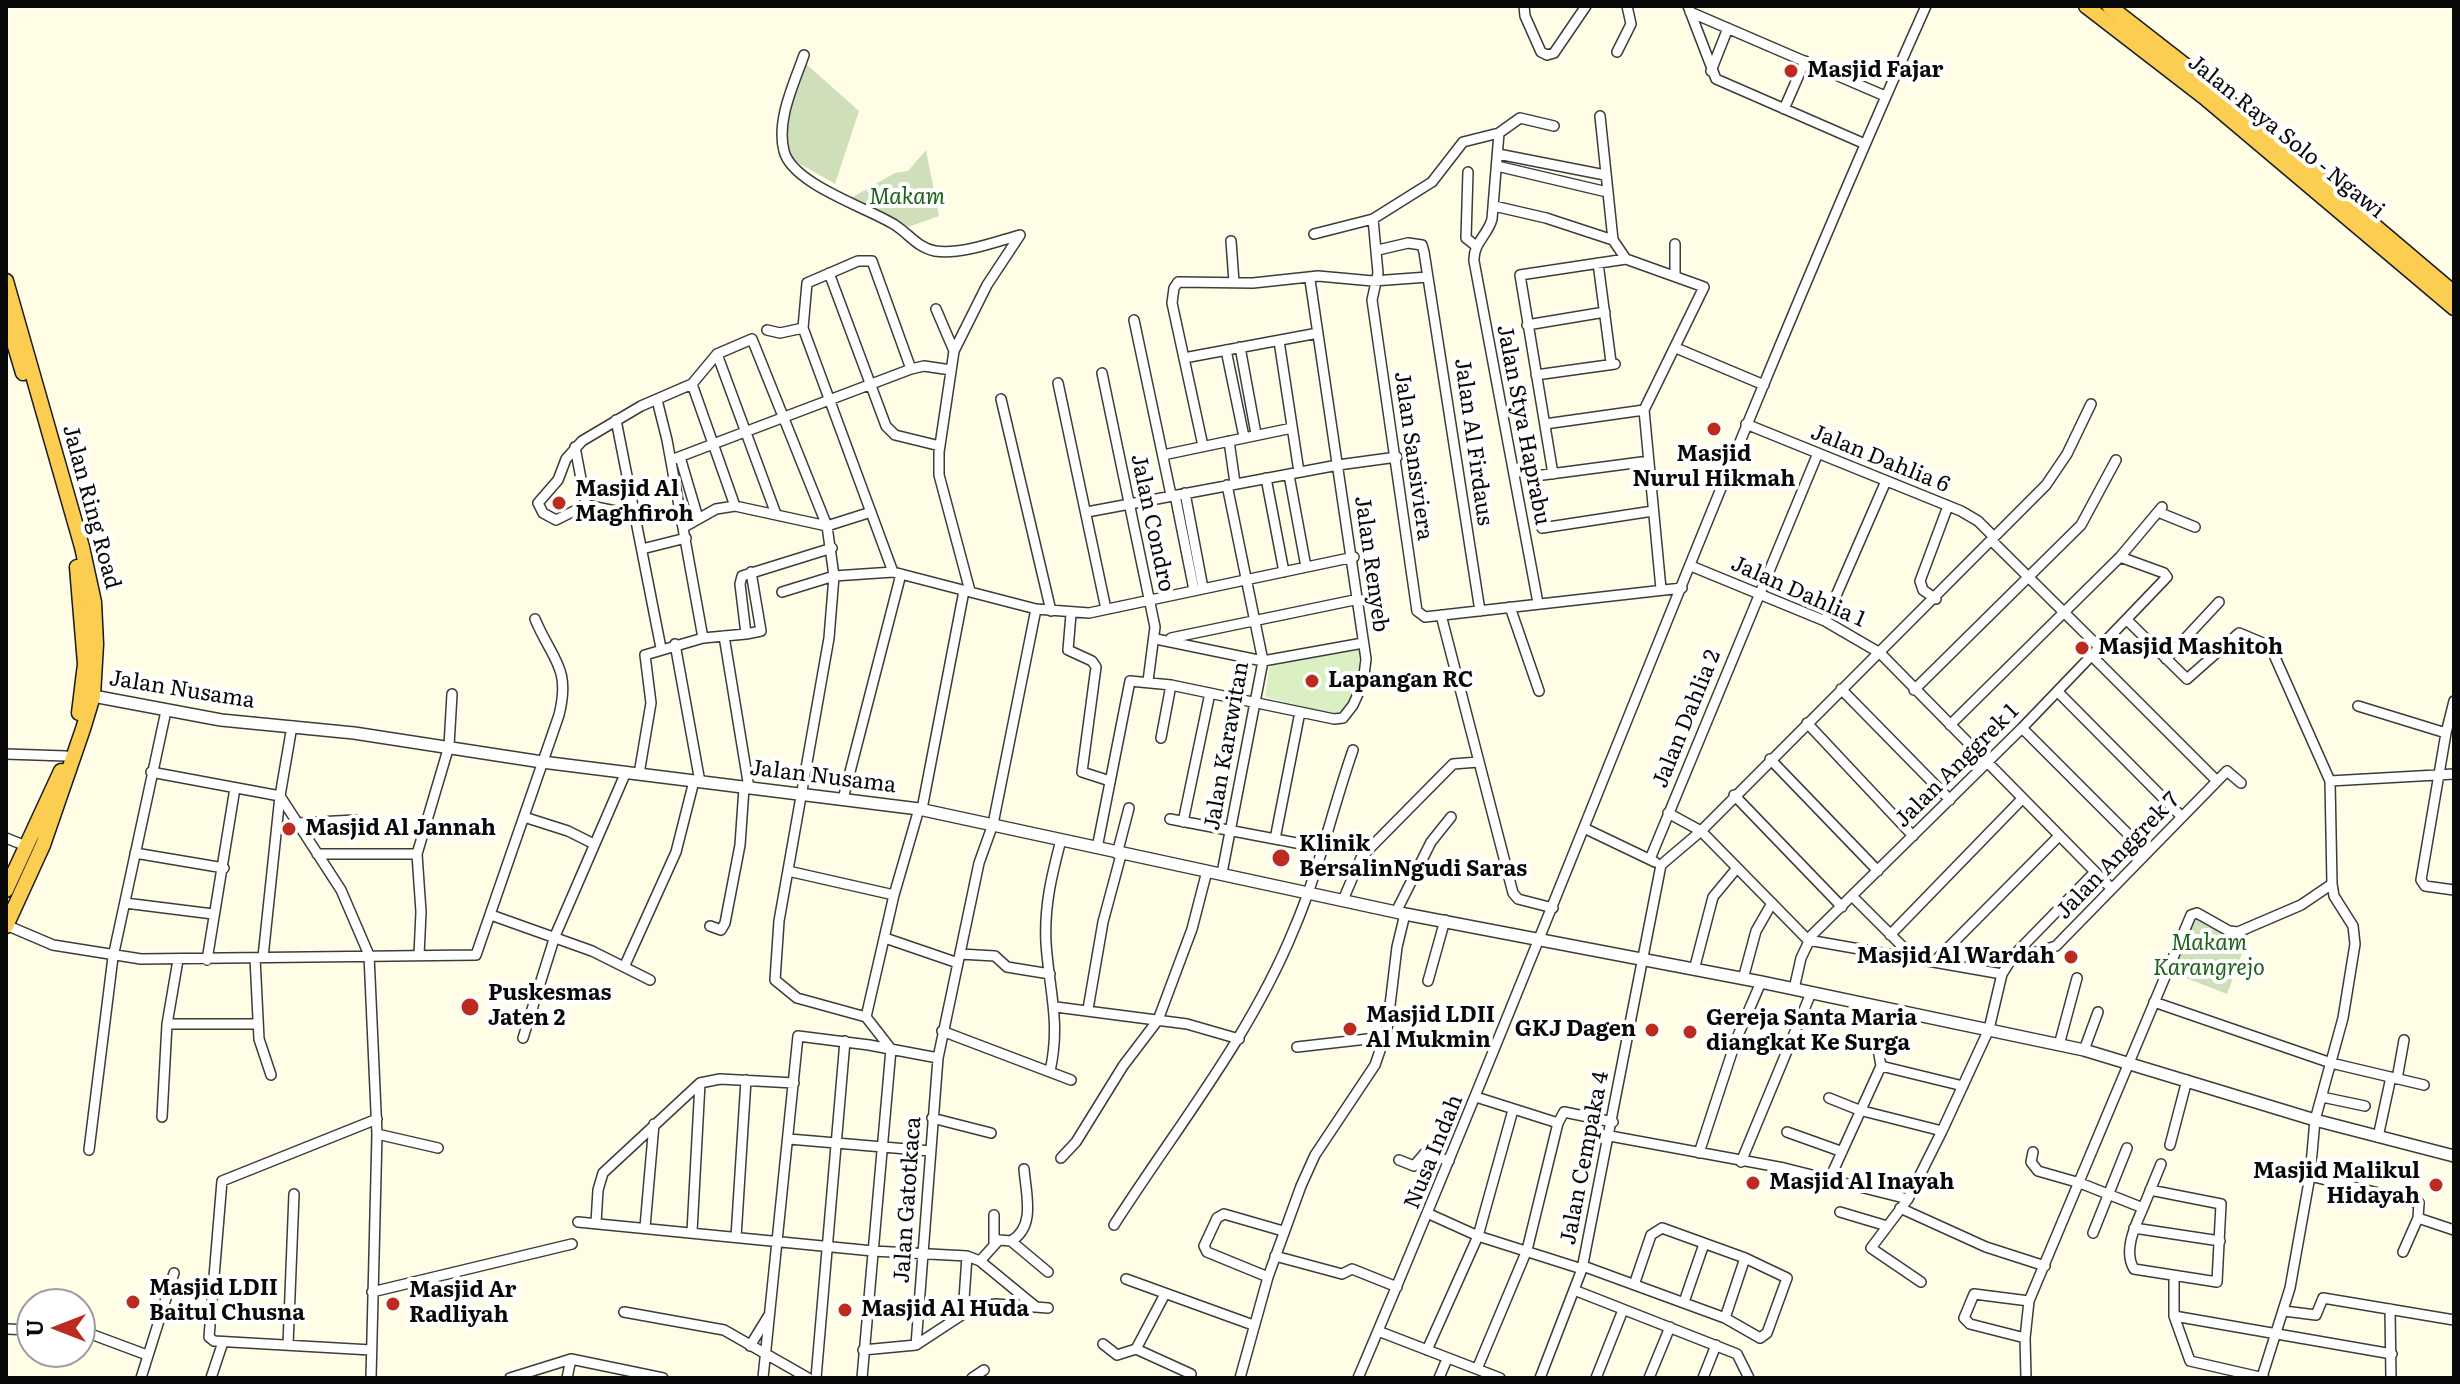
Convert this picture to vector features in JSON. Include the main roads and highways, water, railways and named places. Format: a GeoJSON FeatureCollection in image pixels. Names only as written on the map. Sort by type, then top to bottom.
{"type":"FeatureCollection","features":[{"type":"Feature","properties":{"kind":"highway","name":"Jalan Raya Solo - Ngawi"},"geometry":{"type":"LineString","coordinates":[[2086,6],[2204,97],[2454,308]]}},
{"type":"Feature","properties":{"kind":"highway","name":"Jalan Raya Solo - Ngawi"},"geometry":{"type":"LineString","coordinates":[[2109,6],[2198,76],[2454,293]]}},
{"type":"Feature","properties":{"kind":"highway","name":"Jalan Ring Road"},"geometry":{"type":"LineString","coordinates":[[6,281],[90,583],[96,622],[93,696],[61,794],[6,926]]}},
{"type":"Feature","properties":{"kind":"highway","name":"Jalan Ring Road"},"geometry":{"type":"LineString","coordinates":[[6,316],[75,554],[82,598],[85,680],[66,756],[8,884]]}},
{"type":"Feature","properties":{"kind":"highway"},"geometry":{"type":"LineString","coordinates":[[8,884],[26,884]]}},
{"type":"Feature","properties":{"kind":"place","name":"Masjid Fajar"},"geometry":{"type":"Point","coordinates":[1791,71]}},
{"type":"Feature","properties":{"kind":"place","name":"Masjid Nurul Hikmah"},"geometry":{"type":"Point","coordinates":[1714,429]}},
{"type":"Feature","properties":{"kind":"place","name":"Masjid Al Maghfiroh"},"geometry":{"type":"Point","coordinates":[559,503]}},
{"type":"Feature","properties":{"kind":"place","name":"Masjid Mashitoh"},"geometry":{"type":"Point","coordinates":[2082,648]}},
{"type":"Feature","properties":{"kind":"place","name":"Lapangan RC"},"geometry":{"type":"Point","coordinates":[1312,681]}},
{"type":"Feature","properties":{"kind":"place","name":"Masjid Al Jannah"},"geometry":{"type":"Point","coordinates":[289,829]}},
{"type":"Feature","properties":{"kind":"place","name":"Klinik BersalinNgudi Saras"},"geometry":{"type":"Point","coordinates":[1281,858]}},
{"type":"Feature","properties":{"kind":"place","name":"Masjid Al Wardah"},"geometry":{"type":"Point","coordinates":[2071,957]}},
{"type":"Feature","properties":{"kind":"place","name":"Puskesmas Jaten 2"},"geometry":{"type":"Point","coordinates":[470,1007]}},
{"type":"Feature","properties":{"kind":"place","name":"Masjid LDII Al Mukmin"},"geometry":{"type":"Point","coordinates":[1350,1029]}},
{"type":"Feature","properties":{"kind":"place","name":"GKJ Dagen"},"geometry":{"type":"Point","coordinates":[1652,1030]}},
{"type":"Feature","properties":{"kind":"place","name":"Gereja Santa Maria diangkat Ke Surga"},"geometry":{"type":"Point","coordinates":[1690,1032]}},
{"type":"Feature","properties":{"kind":"place","name":"Masjid Al Inayah"},"geometry":{"type":"Point","coordinates":[1753,1183]}},
{"type":"Feature","properties":{"kind":"place","name":"Masjid Malikul Hidayah"},"geometry":{"type":"Point","coordinates":[2436,1185]}},
{"type":"Feature","properties":{"kind":"place","name":"Masjid LDII Baitul Chusna"},"geometry":{"type":"Point","coordinates":[133,1302]}},
{"type":"Feature","properties":{"kind":"place","name":"Masjid Ar Radliyah"},"geometry":{"type":"Point","coordinates":[393,1304]}},
{"type":"Feature","properties":{"kind":"place","name":"Masjid Al Huda"},"geometry":{"type":"Point","coordinates":[845,1310]}},
{"type":"Feature","properties":{"kind":"park label","name":"Makam"},"geometry":{"type":"Point","coordinates":[907,198]}},
{"type":"Feature","properties":{"kind":"park label","name":"Makam Karangrejo"},"geometry":{"type":"Point","coordinates":[2209,956]}}]}
